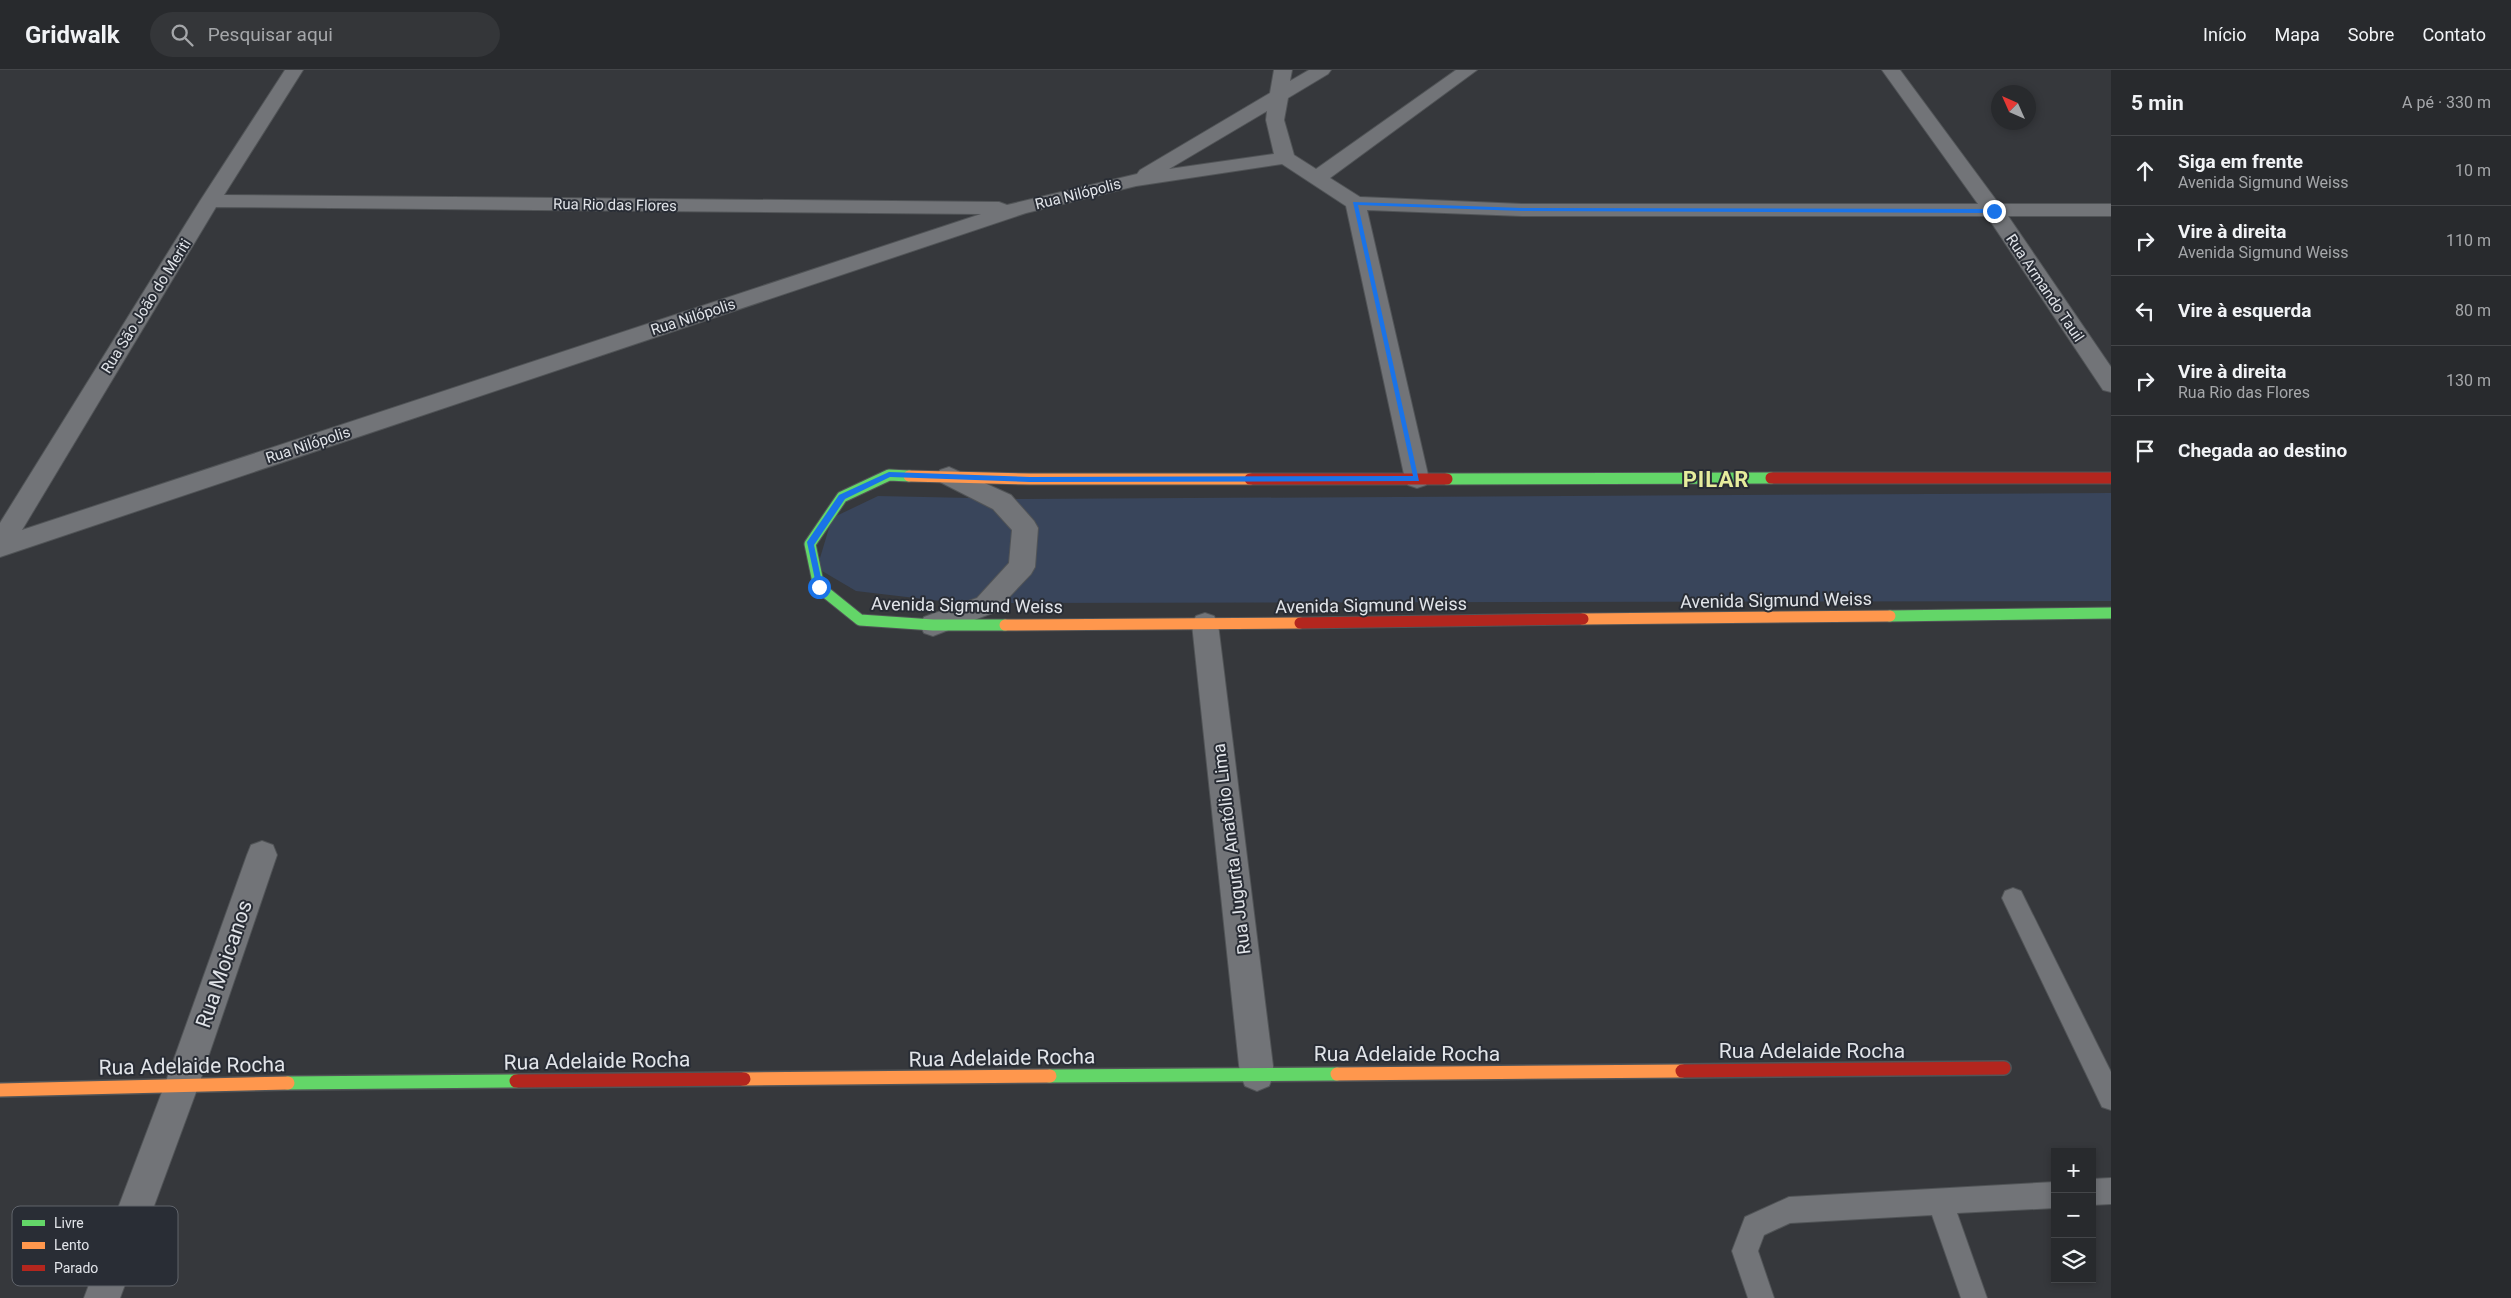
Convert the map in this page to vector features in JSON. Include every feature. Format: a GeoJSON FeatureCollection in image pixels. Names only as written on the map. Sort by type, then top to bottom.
{"type":"FeatureCollection","features":[{"type":"Feature","properties":{"kind":"street","name":"Rua São João do Meriti"},"geometry":{"type":"LineString","coordinates":[[0,545],[210,201],[294,70]]}},
{"type":"Feature","properties":{"kind":"street"},"geometry":{"type":"LineString","coordinates":[[1283,70],[1275,120],[1286,158],[1318,177],[1355,203],[1522,210],[2111,210]]}},
{"type":"Feature","properties":{"kind":"street"},"geometry":{"type":"LineString","coordinates":[[1136,180],[1322,70]]}},
{"type":"Feature","properties":{"kind":"street"},"geometry":{"type":"LineString","coordinates":[[1318,177],[1468,70]]}},
{"type":"Feature","properties":{"kind":"street","name":"Rua Armando Tauil"},"geometry":{"type":"LineString","coordinates":[[1891,70],[1994,211],[2111,384]]}},
{"type":"Feature","properties":{"kind":"street","name":"Rua Nilópolis"},"geometry":{"type":"LineString","coordinates":[[0,545],[1020,208],[1136,180],[1286,158]]}},
{"type":"Feature","properties":{"kind":"street","name":"Rua Rio das Flores"},"geometry":{"type":"LineString","coordinates":[[210,201],[1020,208]]}},
{"type":"Feature","properties":{"kind":"street"},"geometry":{"type":"LineString","coordinates":[[1355,203],[1417,479]]}},
{"type":"Feature","properties":{"kind":"street","name":"Avenida Sigmund Weiss"},"geometry":{"type":"LineString","coordinates":[[2111,478],[1030,479],[889,475],[842,497],[810,544],[819,587],[860,620],[933,625],[1205,624],[2111,613]]}},
{"type":"Feature","properties":{"kind":"street"},"geometry":{"type":"LineString","coordinates":[[933,625],[986,605],[1022,567],[1025,528],[1002,502],[949,476]]}},
{"type":"Feature","properties":{"kind":"street","name":"Rua Jugurta Anatólio Lima"},"geometry":{"type":"LineString","coordinates":[[1205,624],[1257,1074]]}},
{"type":"Feature","properties":{"kind":"street","name":"Rua Moicanos"},"geometry":{"type":"LineString","coordinates":[[136,1206],[182,1084],[262,855]]}},
{"type":"Feature","properties":{"kind":"street","name":"Rua Adelaide Rocha"},"geometry":{"type":"LineString","coordinates":[[0,1090],[182,1084],[2004,1068]]}},
{"type":"Feature","properties":{"kind":"street","name":"Rua Moicanos"},"geometry":{"type":"LineString","coordinates":[[102,1298],[106,1286]]}},
{"type":"Feature","properties":{"kind":"lane"},"geometry":{"type":"LineString","coordinates":[[2012,898],[2111,1098]]}},
{"type":"Feature","properties":{"kind":"lane"},"geometry":{"type":"LineString","coordinates":[[2096,1192],[2111,1191]]}},
{"type":"Feature","properties":{"kind":"lane"},"geometry":{"type":"LineString","coordinates":[[1761,1298],[1745,1251],[1754,1226],[1789,1210],[2051,1195]]}},
{"type":"Feature","properties":{"kind":"lane"},"geometry":{"type":"LineString","coordinates":[[1940,1201],[1974,1298]]}},
{"type":"Feature","properties":{"kind":"shaded area"},"geometry":{"type":"Polygon","coordinates":[[[2111,493],[2111,601],[957,603],[856,591],[817,568],[832,518],[878,496],[1020,499],[2111,493]]]}},
{"type":"Feature","properties":{"kind":"traffic: fast"},"geometry":{"type":"LineString","coordinates":[[909,476],[889,475],[842,497],[810,544],[819,587],[860,620],[933,625],[1005,625]]}},
{"type":"Feature","properties":{"kind":"traffic: fast"},"geometry":{"type":"LineString","coordinates":[[1447,479],[1771,478]]}},
{"type":"Feature","properties":{"kind":"traffic: fast"},"geometry":{"type":"LineString","coordinates":[[1890,616],[2111,613]]}},
{"type":"Feature","properties":{"kind":"traffic: fast"},"geometry":{"type":"LineString","coordinates":[[1050,1076],[1337,1074]]}},
{"type":"Feature","properties":{"kind":"traffic: fast"},"geometry":{"type":"LineString","coordinates":[[288,1083],[516,1081]]}},
{"type":"Feature","properties":{"kind":"traffic: slow"},"geometry":{"type":"LineString","coordinates":[[909,476],[1030,479],[1250,479]]}},
{"type":"Feature","properties":{"kind":"traffic: slow"},"geometry":{"type":"LineString","coordinates":[[1583,619],[1890,616]]}},
{"type":"Feature","properties":{"kind":"traffic: slow"},"geometry":{"type":"LineString","coordinates":[[1005,625],[1300,623]]}},
{"type":"Feature","properties":{"kind":"traffic: slow"},"geometry":{"type":"LineString","coordinates":[[1337,1074],[1682,1071]]}},
{"type":"Feature","properties":{"kind":"traffic: slow"},"geometry":{"type":"LineString","coordinates":[[744,1079],[1050,1076]]}},
{"type":"Feature","properties":{"kind":"traffic: slow"},"geometry":{"type":"LineString","coordinates":[[0,1090],[288,1083]]}},
{"type":"Feature","properties":{"kind":"traffic: jam"},"geometry":{"type":"LineString","coordinates":[[1771,478],[2111,478]]}},
{"type":"Feature","properties":{"kind":"traffic: jam"},"geometry":{"type":"LineString","coordinates":[[1250,479],[1447,479]]}},
{"type":"Feature","properties":{"kind":"traffic: jam"},"geometry":{"type":"LineString","coordinates":[[1300,623],[1583,619]]}},
{"type":"Feature","properties":{"kind":"traffic: jam"},"geometry":{"type":"LineString","coordinates":[[1682,1071],[2004,1068]]}},
{"type":"Feature","properties":{"kind":"traffic: jam"},"geometry":{"type":"LineString","coordinates":[[516,1081],[744,1079]]}},
{"type":"Feature","properties":{"kind":"district","name":"PILAR"},"geometry":{"type":"Point","coordinates":[1716,479]}},
{"type":"Feature","properties":{"kind":"route"},"geometry":{"type":"LineString","coordinates":[[819,587],[810,544],[842,497],[889,475],[1030,479],[1417,479],[1355,203],[1522,210],[1994,211]]}}]}
